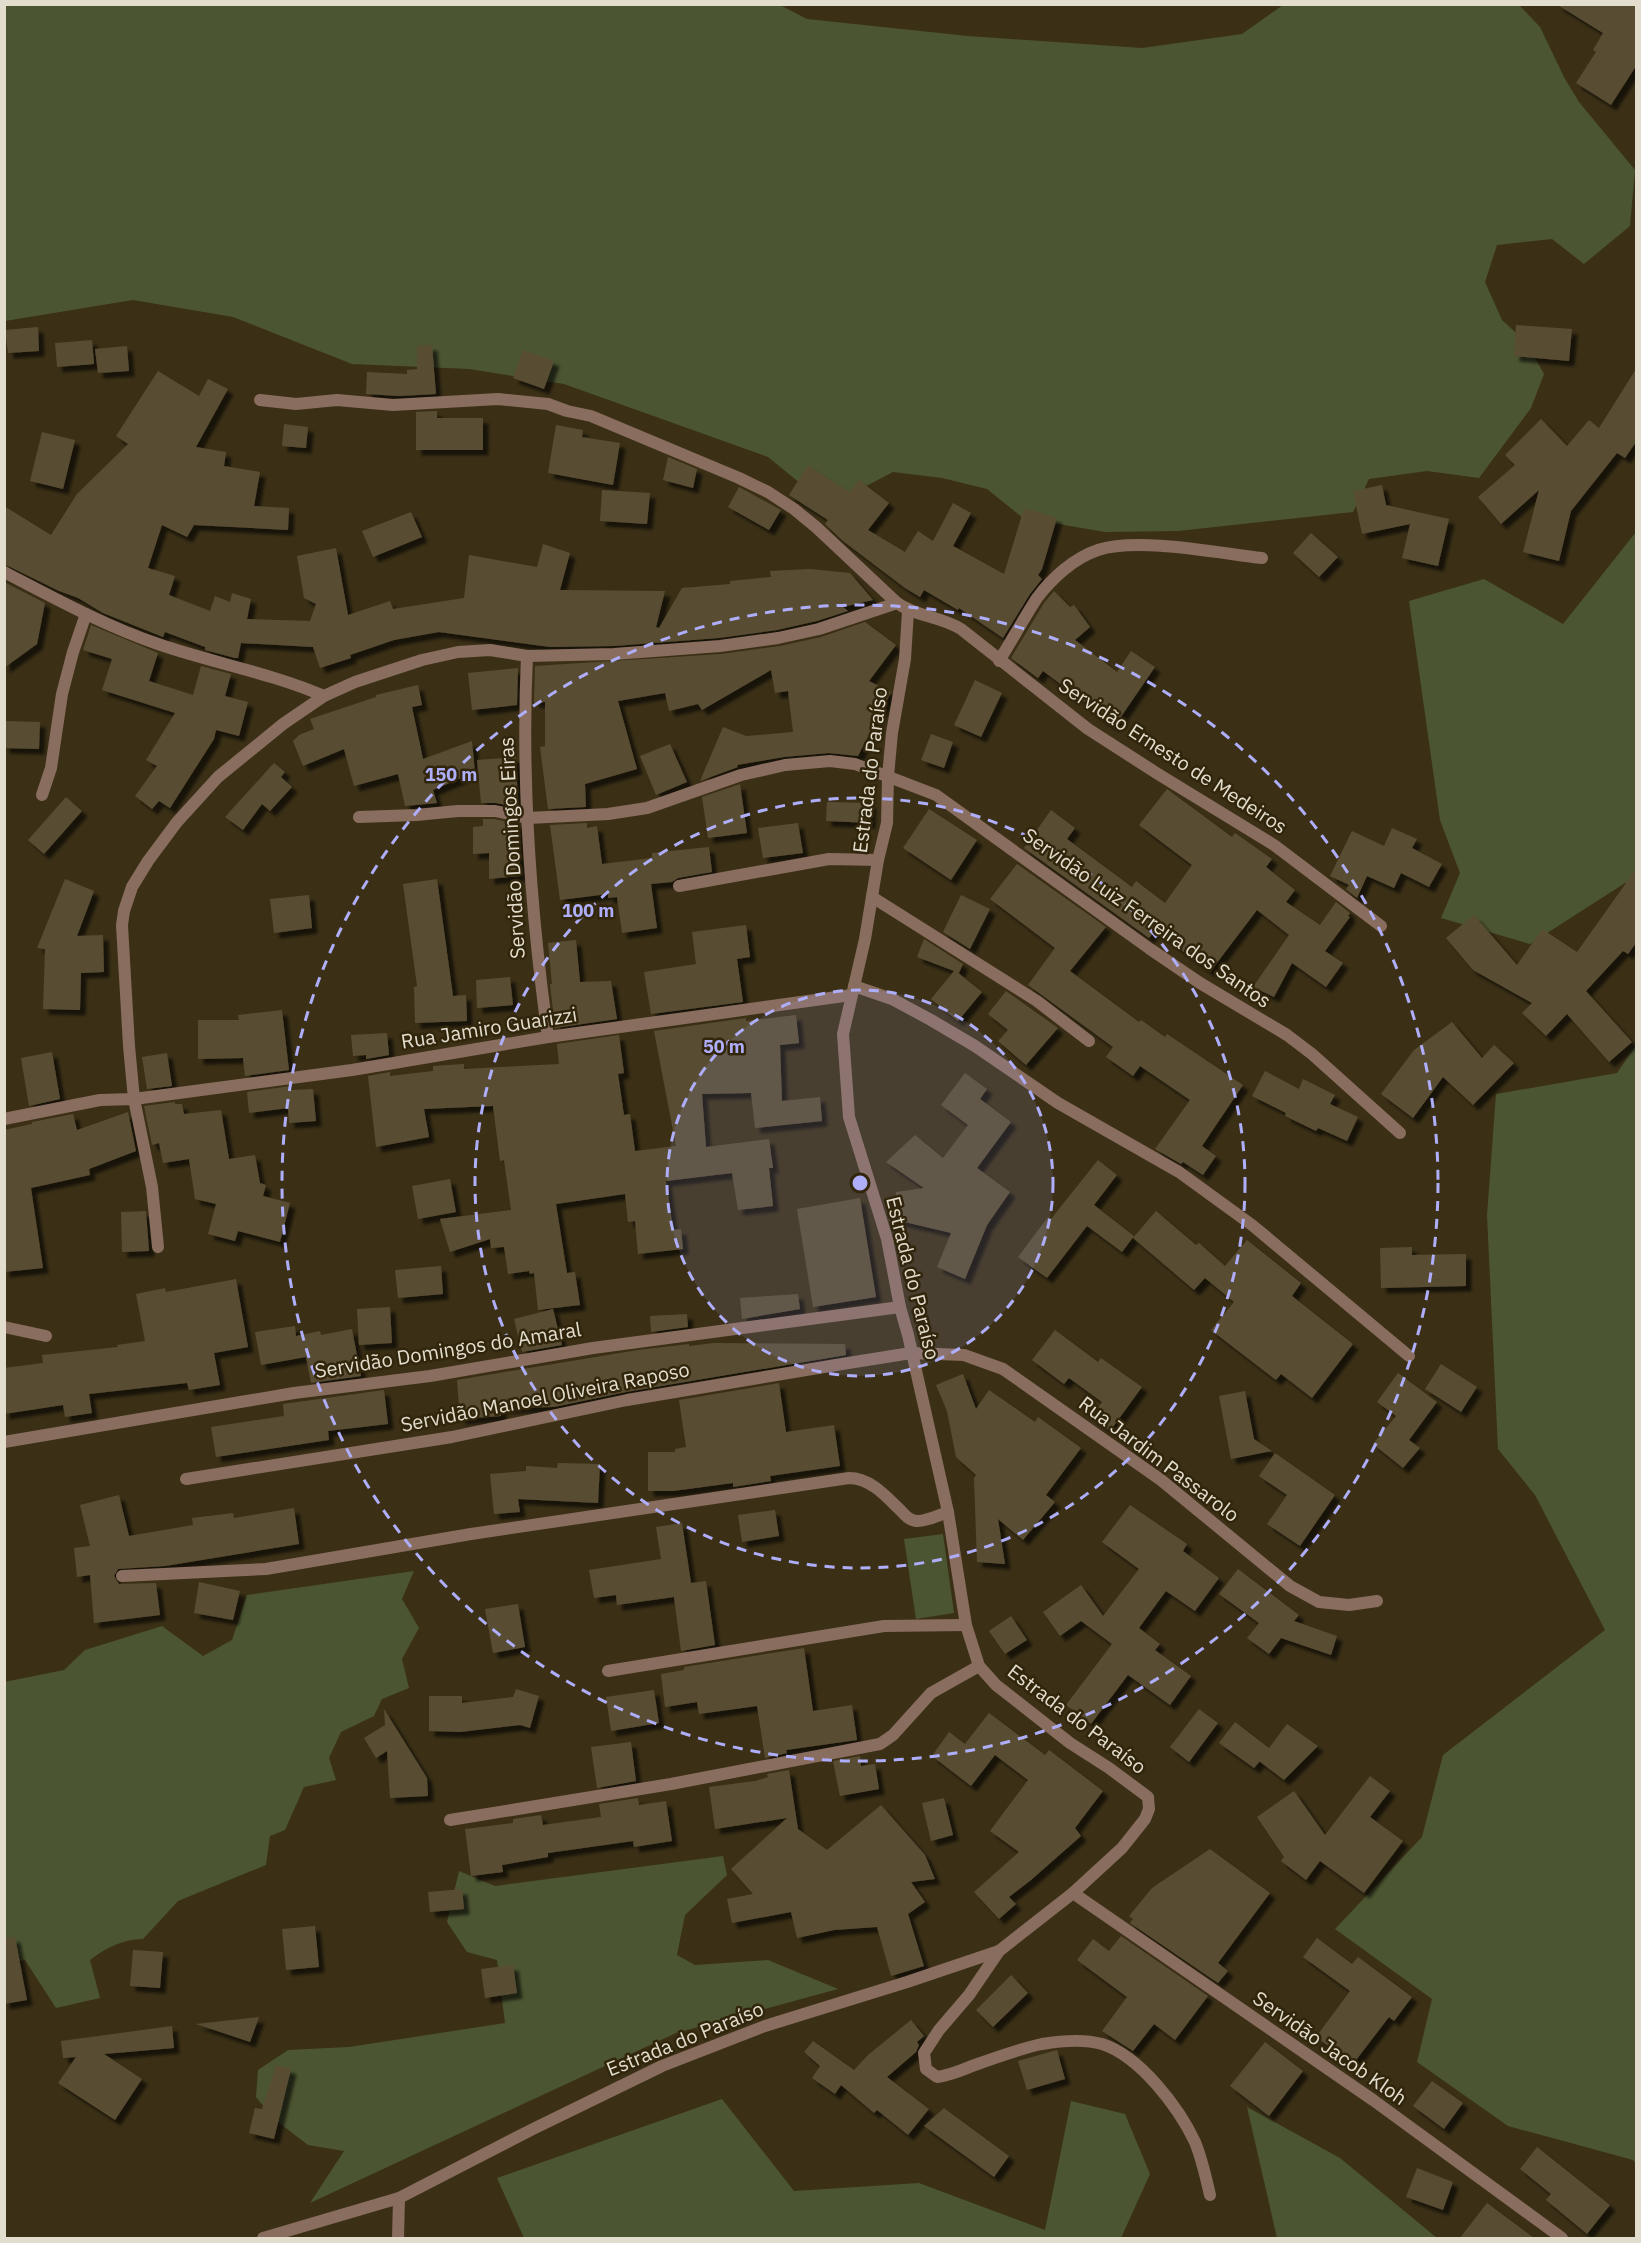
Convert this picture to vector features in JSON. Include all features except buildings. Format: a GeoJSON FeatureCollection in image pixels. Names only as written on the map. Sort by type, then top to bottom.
{"type":"FeatureCollection","features":[{"type":"Feature","properties":{"kind":"street"},"geometry":{"type":"LineString","coordinates":[[260,400],[296,404],[338,400],[393,405],[498,399],[548,404],[591,417],[768,492],[816,527],[909,612]]}},
{"type":"Feature","properties":{"kind":"street"},"geometry":{"type":"LineString","coordinates":[[999,661],[1038,596],[1067,566],[1098,550],[1114,546],[1150,545],[1262,558]]}},
{"type":"Feature","properties":{"kind":"street"},"geometry":{"type":"LineString","coordinates":[[4,572],[86,614],[156,644],[290,681],[324,696]]}},
{"type":"Feature","properties":{"kind":"street"},"geometry":{"type":"LineString","coordinates":[[158,1247],[152,1187],[134,1099],[122,925],[132,887],[148,861],[177,822],[218,777],[267,735],[324,696],[355,682],[422,660],[458,652],[490,650],[527,656],[662,651],[778,639],[819,629],[897,603]]}},
{"type":"Feature","properties":{"kind":"street","name":"Servidão Ernesto de Medeiros"},"geometry":{"type":"LineString","coordinates":[[909,612],[948,621],[1088,729],[1274,845],[1381,926]]}},
{"type":"Feature","properties":{"kind":"street","name":"Estrada do Paraíso"},"geometry":{"type":"LineString","coordinates":[[263,2238],[399,2198],[662,2066],[765,2026],[999,1951],[1073,1893],[1122,1848],[1145,1819],[1149,1809],[1148,1797],[1061,1736],[996,1685],[979,1666],[966,1625],[948,1512],[900,1307],[887,1239],[849,1118],[843,1034],[887,824],[888,776],[895,714],[905,659],[909,612]]}},
{"type":"Feature","properties":{"kind":"street"},"geometry":{"type":"LineString","coordinates":[[42,795],[51,768],[62,694],[86,614]]}},
{"type":"Feature","properties":{"kind":"street","name":"Servidão Domingos Eiras"},"geometry":{"type":"LineString","coordinates":[[527,656],[524,722],[528,818],[539,971],[548,1037]]}},
{"type":"Feature","properties":{"kind":"street","name":"Servidão Luiz Ferreira dos Santos"},"geometry":{"type":"LineString","coordinates":[[359,817],[458,811],[495,811],[528,818],[608,814],[648,808],[741,775],[785,765],[830,761],[855,764],[936,795],[1159,955],[1200,983],[1287,1035],[1312,1054],[1401,1133]]}},
{"type":"Feature","properties":{"kind":"street"},"geometry":{"type":"LineString","coordinates":[[679,885],[829,859],[878,860]]}},
{"type":"Feature","properties":{"kind":"street"},"geometry":{"type":"LineString","coordinates":[[872,897],[1037,1001],[1089,1041]]}},
{"type":"Feature","properties":{"kind":"street"},"geometry":{"type":"LineString","coordinates":[[853,991],[892,999],[932,1020],[975,1046],[1058,1103],[1179,1172],[1252,1225],[1409,1356]]}},
{"type":"Feature","properties":{"kind":"street","name":"Rua Jamiro Guarizzi"},"geometry":{"type":"LineString","coordinates":[[4,1119],[100,1100],[134,1099],[352,1070],[548,1037],[853,991]]}},
{"type":"Feature","properties":{"kind":"street","name":"Servidão Domingos do Amaral"},"geometry":{"type":"LineString","coordinates":[[4,1442],[294,1393],[430,1376],[593,1348],[900,1307]]}},
{"type":"Feature","properties":{"kind":"street"},"geometry":{"type":"LineString","coordinates":[[4,1327],[46,1336]]}},
{"type":"Feature","properties":{"kind":"street","name":"Servidão Manoel Oliveira Raposo"},"geometry":{"type":"LineString","coordinates":[[186,1479],[452,1437],[627,1400],[911,1353]]}},
{"type":"Feature","properties":{"kind":"street","name":"Rua Jardim Passarolo"},"geometry":{"type":"LineString","coordinates":[[911,1353],[964,1355],[1003,1369],[1161,1480],[1290,1586],[1320,1602],[1349,1605],[1377,1601]]}},
{"type":"Feature","properties":{"kind":"street"},"geometry":{"type":"LineString","coordinates":[[122,1576],[266,1569],[471,1534],[849,1478],[861,1478],[869,1483],[900,1509],[908,1519],[919,1521],[948,1512]]}},
{"type":"Feature","properties":{"kind":"street"},"geometry":{"type":"LineString","coordinates":[[608,1671],[884,1626],[966,1625]]}},
{"type":"Feature","properties":{"kind":"street"},"geometry":{"type":"LineString","coordinates":[[450,1820],[670,1784],[880,1744],[893,1735],[931,1693],[979,1666]]}},
{"type":"Feature","properties":{"kind":"street","name":"Servidão Jacob Kloh"},"geometry":{"type":"LineString","coordinates":[[1073,1893],[1373,2100],[1562,2238]]}},
{"type":"Feature","properties":{"kind":"street"},"geometry":{"type":"LineString","coordinates":[[999,1951],[969,1995],[939,2030],[924,2053],[926,2069],[938,2077],[954,2075],[970,2067],[1041,2044],[1067,2041],[1102,2044],[1134,2064],[1160,2089],[1181,2117],[1195,2143],[1210,2195]]}},
{"type":"Feature","properties":{"kind":"street"},"geometry":{"type":"LineString","coordinates":[[398,2238],[399,2198]]}},
{"type":"Feature","properties":{"kind":"green space"},"geometry":{"type":"Polygon","coordinates":[[[778,4],[807,19],[968,36],[1142,48],[1242,34],[1283,5],[1519,5],[1540,27],[1565,79],[1579,102],[1635,170],[1630,226],[1584,264],[1552,239],[1497,245],[1485,282],[1502,320],[1527,343],[1544,374],[1531,408],[1479,478],[1427,471],[1369,479],[1353,512],[1178,531],[1105,532],[1023,518],[987,489],[942,478],[893,472],[828,506],[768,457],[564,384],[469,369],[352,364],[233,317],[133,300],[5,321],[5,5],[778,4]]]}},
{"type":"Feature","properties":{"kind":"green space"},"geometry":{"type":"Polygon","coordinates":[[[1636,532],[1636,876],[1530,944],[1441,918],[1460,873],[1440,820],[1409,601],[1484,579],[1563,624],[1636,532]]]}},
{"type":"Feature","properties":{"kind":"green space"},"geometry":{"type":"Polygon","coordinates":[[[1636,1045],[1636,2164],[1633,2160],[1508,2126],[1417,2062],[1432,1999],[1335,1929],[1422,1837],[1443,1755],[1605,1630],[1535,1495],[1498,1449],[1487,1215],[1496,1094],[1617,1073],[1636,1045]]]}},
{"type":"Feature","properties":{"kind":"green space"},"geometry":{"type":"Polygon","coordinates":[[[943,1534],[954,1613],[916,1619],[904,1539],[943,1534]]]}},
{"type":"Feature","properties":{"kind":"green space"},"geometry":{"type":"Polygon","coordinates":[[[414,1571],[402,1599],[419,1628],[402,1659],[409,1688],[382,1699],[374,1716],[341,1732],[329,1758],[336,1780],[304,1787],[285,1830],[270,1836],[266,1865],[178,1901],[143,1939],[115,1945],[90,1960],[100,1998],[56,2008],[25,1960],[5,1963],[4,1682],[64,1670],[85,1650],[162,1626],[203,1656],[232,1640],[247,1595],[414,1571]]]}},
{"type":"Feature","properties":{"kind":"green space"},"geometry":{"type":"Polygon","coordinates":[[[723,1856],[727,1875],[685,1915],[677,1955],[695,1965],[768,1960],[838,1989],[676,2033],[310,2203],[344,2151],[308,2145],[274,2119],[256,2097],[258,2070],[288,2050],[349,2047],[505,2023],[497,1960],[467,1952],[447,1922],[459,1871],[495,1886],[723,1856]]]}},
{"type":"Feature","properties":{"kind":"green space"},"geometry":{"type":"Polygon","coordinates":[[[722,2099],[794,2191],[919,2183],[1045,2230],[1071,2101],[1125,2114],[1150,2174],[1121,2238],[524,2238],[497,2178],[722,2099]]]}},
{"type":"Feature","properties":{"kind":"green space"},"geometry":{"type":"Polygon","coordinates":[[[1247,2107],[1340,2158],[1437,2238],[1277,2238],[1247,2107]]]}}]}
